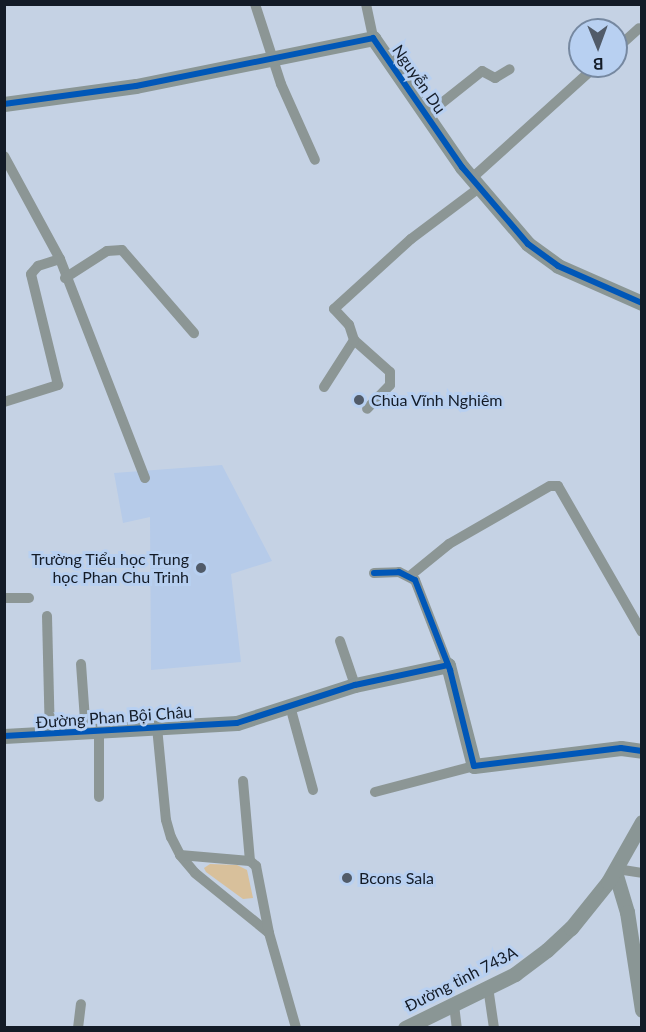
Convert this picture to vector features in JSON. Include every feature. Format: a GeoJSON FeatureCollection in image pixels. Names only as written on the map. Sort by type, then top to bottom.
{"type":"FeatureCollection","features":[{"type":"Feature","properties":{"kind":"street"},"geometry":{"type":"LineString","coordinates":[[255,4],[272,59],[315,160]]}},
{"type":"Feature","properties":{"kind":"street"},"geometry":{"type":"LineString","coordinates":[[366,4],[373,38]]}},
{"type":"Feature","properties":{"kind":"street"},"geometry":{"type":"LineString","coordinates":[[628,38],[639,28]]}},
{"type":"Feature","properties":{"kind":"street","name":"Nguyễn Du"},"geometry":{"type":"LineString","coordinates":[[4,104],[136,86],[373,38],[475,183],[528,244],[558,266],[642,303]]}},
{"type":"Feature","properties":{"kind":"street"},"geometry":{"type":"LineString","coordinates":[[428,114],[482,72],[495,78],[510,69]]}},
{"type":"Feature","properties":{"kind":"street"},"geometry":{"type":"LineString","coordinates":[[367,409],[390,385],[390,372],[354,340],[349,325],[334,309],[475,183],[584,78]]}},
{"type":"Feature","properties":{"kind":"street"},"geometry":{"type":"LineString","coordinates":[[4,156],[60,259],[65,278],[145,478]]}},
{"type":"Feature","properties":{"kind":"street"},"geometry":{"type":"LineString","coordinates":[[65,278],[106,251],[122,250],[194,333]]}},
{"type":"Feature","properties":{"kind":"street"},"geometry":{"type":"LineString","coordinates":[[4,402],[58,385],[31,273],[38,266],[60,259]]}},
{"type":"Feature","properties":{"kind":"street"},"geometry":{"type":"LineString","coordinates":[[324,387],[354,340]]}},
{"type":"Feature","properties":{"kind":"street"},"geometry":{"type":"LineString","coordinates":[[374,573],[411,575],[449,544],[550,486],[558,486],[642,632]]}},
{"type":"Feature","properties":{"kind":"street"},"geometry":{"type":"LineString","coordinates":[[411,575],[448,665],[474,766]]}},
{"type":"Feature","properties":{"kind":"street"},"geometry":{"type":"LineString","coordinates":[[4,598],[29,598]]}},
{"type":"Feature","properties":{"kind":"street"},"geometry":{"type":"LineString","coordinates":[[47,616],[50,736]]}},
{"type":"Feature","properties":{"kind":"street"},"geometry":{"type":"LineString","coordinates":[[340,641],[355,685]]}},
{"type":"Feature","properties":{"kind":"street"},"geometry":{"type":"LineString","coordinates":[[81,664],[99,797]]}},
{"type":"Feature","properties":{"kind":"street","name":"Đường Phan Bội Châu"},"geometry":{"type":"LineString","coordinates":[[4,736],[50,736],[237,723],[355,685],[448,665]]}},
{"type":"Feature","properties":{"kind":"street"},"geometry":{"type":"LineString","coordinates":[[290,706],[313,790]]}},
{"type":"Feature","properties":{"kind":"street","name":"Đường Phan Bội Châu"},"geometry":{"type":"LineString","coordinates":[[157,727],[166,819],[180,855],[269,933]]}},
{"type":"Feature","properties":{"kind":"street"},"geometry":{"type":"LineString","coordinates":[[375,792],[474,766],[621,748],[642,751]]}},
{"type":"Feature","properties":{"kind":"street"},"geometry":{"type":"LineString","coordinates":[[243,781],[250,861]]}},
{"type":"Feature","properties":{"kind":"street","name":"Đường tỉnh 743A"},"geometry":{"type":"LineString","coordinates":[[405,1028],[488,987],[547,950],[571,928],[616,870],[642,822]]}},
{"type":"Feature","properties":{"kind":"street"},"geometry":{"type":"LineString","coordinates":[[180,855],[250,861],[256,866],[269,933],[296,1028]]}},
{"type":"Feature","properties":{"kind":"street"},"geometry":{"type":"LineString","coordinates":[[642,873],[616,870],[639,972],[642,1010]]}},
{"type":"Feature","properties":{"kind":"street"},"geometry":{"type":"LineString","coordinates":[[488,987],[494,1028]]}},
{"type":"Feature","properties":{"kind":"street"},"geometry":{"type":"LineString","coordinates":[[78,1028],[81,1004]]}},
{"type":"Feature","properties":{"kind":"street"},"geometry":{"type":"LineString","coordinates":[[454,1005],[457,1028]]}},
{"type":"Feature","properties":{"kind":"shaded area","name":"Trường Tiểu học Trung học Phan Chu Trinh"},"geometry":{"type":"Polygon","coordinates":[[[222,465],[272,561],[231,574],[241,662],[151,670],[150,517],[123,523],[114,473],[222,465]]]}},
{"type":"Feature","properties":{"kind":"shaded area"},"geometry":{"type":"Polygon","coordinates":[[[210,864],[237,865],[247,870],[253,898],[243,899],[206,872],[204,868],[210,864]]]}},
{"type":"Feature","properties":{"kind":"cycle path"},"geometry":{"type":"LineString","coordinates":[[4,104],[136,86],[373,38],[462,167],[528,244],[558,266],[642,303]]}},
{"type":"Feature","properties":{"kind":"cycle path"},"geometry":{"type":"LineString","coordinates":[[374,573],[399,572],[415,580],[450,670],[474,766],[621,748],[642,751]]}},
{"type":"Feature","properties":{"kind":"cycle path"},"geometry":{"type":"LineString","coordinates":[[4,736],[237,723],[355,685],[448,665]]}},
{"type":"Feature","properties":{"kind":"place","name":"Chùa Vĩnh Nghiêm"},"geometry":{"type":"Point","coordinates":[359,400]}},
{"type":"Feature","properties":{"kind":"place","name":"Trường Tiểu học Trung học Phan Chu Trinh"},"geometry":{"type":"Point","coordinates":[201,568]}},
{"type":"Feature","properties":{"kind":"place","name":"Bcons Sala"},"geometry":{"type":"Point","coordinates":[347,878]}}]}
